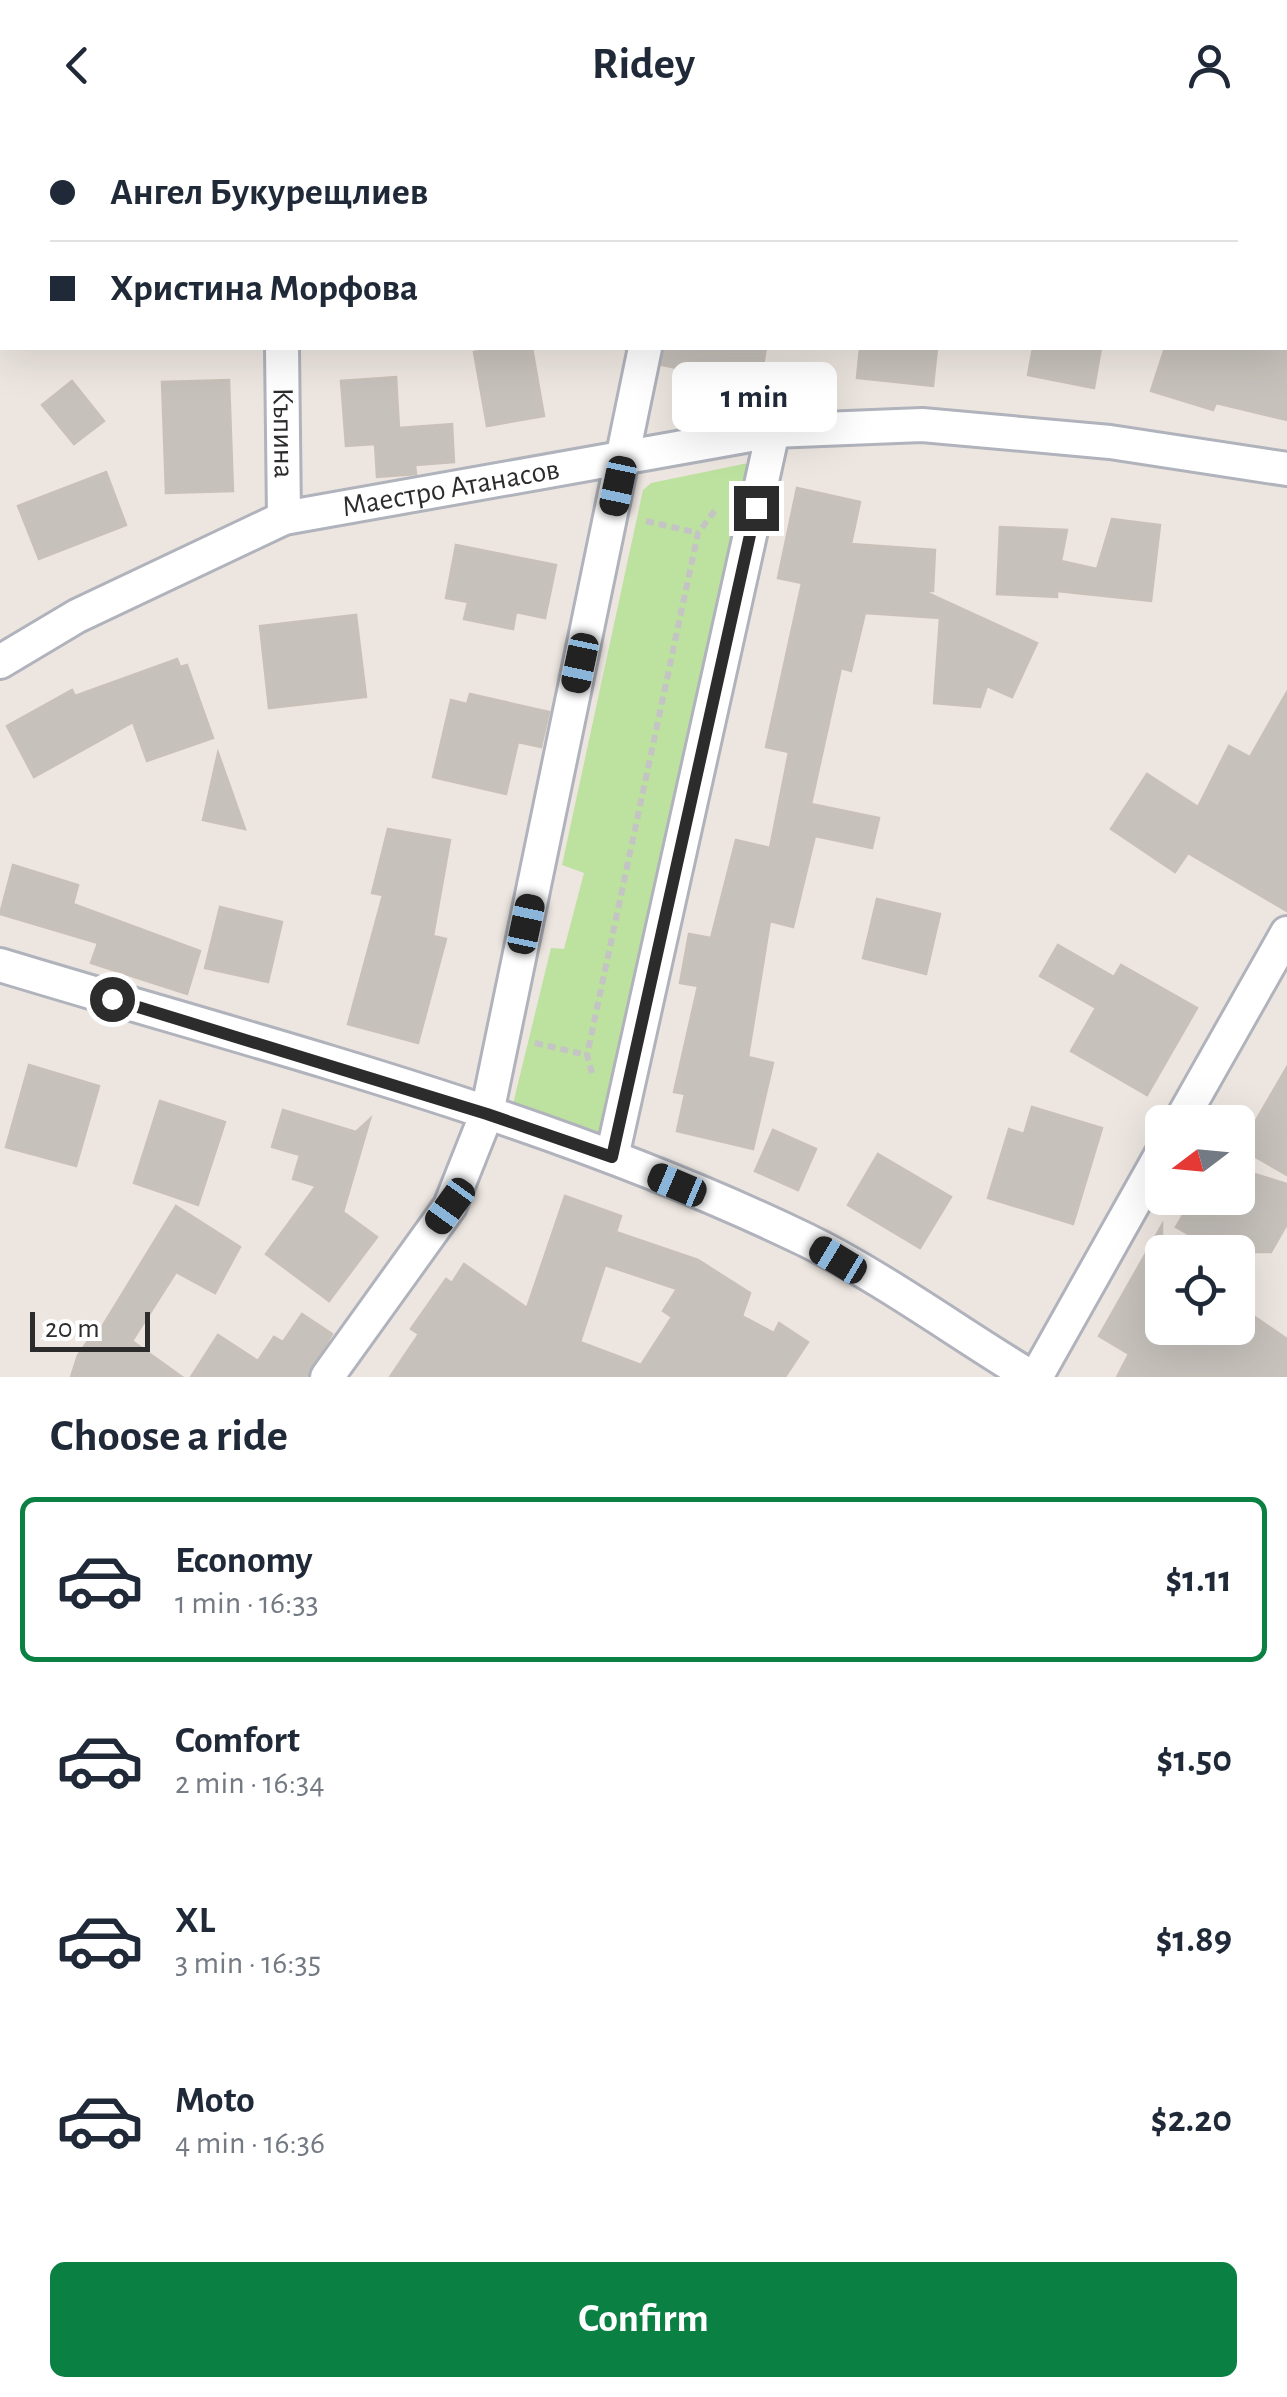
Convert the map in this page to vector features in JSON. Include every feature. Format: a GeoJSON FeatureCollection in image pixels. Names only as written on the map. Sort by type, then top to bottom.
{"type":"FeatureCollection","features":[{"type":"Feature","properties":{"kind":"street","name":"Къпина"},"geometry":{"type":"LineString","coordinates":[[282,350],[284,518]]}},
{"type":"Feature","properties":{"kind":"street"},"geometry":{"type":"LineString","coordinates":[[327,1377],[450,1206],[487,1114],[645,350]]}},
{"type":"Feature","properties":{"kind":"street","name":"Маестро Атанасов"},"geometry":{"type":"LineString","coordinates":[[0,662],[77,616],[284,518],[774,431],[922,425],[1110,442],[1287,469]]}},
{"type":"Feature","properties":{"kind":"street"},"geometry":{"type":"LineString","coordinates":[[612,1157],[774,431]]}},
{"type":"Feature","properties":{"kind":"street"},"geometry":{"type":"LineString","coordinates":[[1190,1105],[1287,932]]}},
{"type":"Feature","properties":{"kind":"street"},"geometry":{"type":"LineString","coordinates":[[0,964],[487,1114],[612,1157],[806,1240],[1033,1377],[1145,1182]]}},
{"type":"Feature","properties":{"kind":"path"},"geometry":{"type":"LineString","coordinates":[[596,1089],[587,1055],[698,533],[720,504]]}},
{"type":"Feature","properties":{"kind":"path"},"geometry":{"type":"LineString","coordinates":[[612,514],[698,533]]}},
{"type":"Feature","properties":{"kind":"path"},"geometry":{"type":"LineString","coordinates":[[503,1036],[587,1055]]}},
{"type":"Feature","properties":{"kind":"green space"},"geometry":{"type":"Polygon","coordinates":[[[758,461],[606,1142],[512,1108],[551,948],[564,949],[584,873],[562,865],[643,490],[651,483],[758,461]]]}},
{"type":"Feature","properties":{"kind":"building"},"geometry":{"type":"Polygon","coordinates":[[[532,350],[544,416],[487,426],[474,352],[532,350]]]}},
{"type":"Feature","properties":{"kind":"building"},"geometry":{"type":"Polygon","coordinates":[[[664,350],[766,350],[760,383],[739,379],[736,393],[685,384],[687,370],[662,365],[664,350]]]}},
{"type":"Feature","properties":{"kind":"building"},"geometry":{"type":"Polygon","coordinates":[[[860,350],[937,350],[933,386],[857,378],[860,350]]]}},
{"type":"Feature","properties":{"kind":"building"},"geometry":{"type":"Polygon","coordinates":[[[1033,350],[1101,350],[1094,388],[1028,375],[1033,350]]]}},
{"type":"Feature","properties":{"kind":"building"},"geometry":{"type":"Polygon","coordinates":[[[1164,350],[1287,350],[1287,420],[1216,403],[1213,410],[1151,391],[1164,350]]]}},
{"type":"Feature","properties":{"kind":"building"},"geometry":{"type":"Polygon","coordinates":[[[396,377],[399,428],[452,424],[454,462],[415,465],[416,474],[377,477],[375,444],[346,446],[341,381],[396,377]]]}},
{"type":"Feature","properties":{"kind":"building"},"geometry":{"type":"Polygon","coordinates":[[[229,380],[233,491],[166,493],[162,382],[229,380]]]}},
{"type":"Feature","properties":{"kind":"building"},"geometry":{"type":"Polygon","coordinates":[[[72,381],[104,421],[74,444],[42,405],[72,381]]]}},
{"type":"Feature","properties":{"kind":"building"},"geometry":{"type":"Polygon","coordinates":[[[106,472],[126,525],[39,559],[18,506],[106,472]]]}},
{"type":"Feature","properties":{"kind":"building"},"geometry":{"type":"Polygon","coordinates":[[[797,488],[860,502],[851,544],[935,550],[933,591],[923,591],[1037,643],[1012,697],[987,686],[980,707],[934,703],[940,618],[865,613],[851,671],[841,668],[811,804],[879,818],[872,848],[815,836],[793,927],[770,921],[748,1057],[773,1063],[753,1149],[677,1131],[685,1094],[674,1092],[698,986],[680,983],[689,934],[711,938],[736,840],[770,848],[789,752],[766,747],[802,583],[778,578],[797,488]]]}},
{"type":"Feature","properties":{"kind":"building"},"geometry":{"type":"Polygon","coordinates":[[[1112,519],[1160,525],[1151,601],[1057,591],[1057,597],[997,594],[1000,527],[1067,530],[1061,561],[1097,569],[1112,519]]]}},
{"type":"Feature","properties":{"kind":"building"},"geometry":{"type":"Polygon","coordinates":[[[456,545],[556,565],[545,618],[516,612],[513,629],[464,619],[468,602],[446,598],[456,545]]]}},
{"type":"Feature","properties":{"kind":"building"},"geometry":{"type":"Polygon","coordinates":[[[356,615],[366,697],[269,708],[260,626],[356,615]]]}},
{"type":"Feature","properties":{"kind":"building"},"geometry":{"type":"Polygon","coordinates":[[[177,659],[180,667],[187,665],[213,738],[147,761],[133,722],[34,777],[7,726],[72,690],[75,696],[177,659]]]}},
{"type":"Feature","properties":{"kind":"building"},"geometry":{"type":"Polygon","coordinates":[[[1287,692],[1287,911],[1188,853],[1175,872],[1111,829],[1147,774],[1198,807],[1229,746],[1250,757],[1287,692]]]}},
{"type":"Feature","properties":{"kind":"building"},"geometry":{"type":"Polygon","coordinates":[[[470,694],[549,712],[541,747],[518,742],[506,794],[433,777],[451,700],[467,704],[470,694]]]}},
{"type":"Feature","properties":{"kind":"building"},"geometry":{"type":"Polygon","coordinates":[[[218,753],[245,829],[203,820],[218,753]]]}},
{"type":"Feature","properties":{"kind":"building"},"geometry":{"type":"Polygon","coordinates":[[[388,829],[450,840],[433,936],[446,939],[418,1043],[348,1024],[383,895],[372,893],[388,829]]]}},
{"type":"Feature","properties":{"kind":"building"},"geometry":{"type":"Polygon","coordinates":[[[13,865],[78,885],[73,904],[200,951],[187,994],[91,963],[98,943],[0,914],[13,865]]]}},
{"type":"Feature","properties":{"kind":"building"},"geometry":{"type":"Polygon","coordinates":[[[877,899],[940,914],[926,974],[863,958],[877,899]]]}},
{"type":"Feature","properties":{"kind":"building"},"geometry":{"type":"Polygon","coordinates":[[[220,907],[282,922],[268,982],[205,968],[220,907]]]}},
{"type":"Feature","properties":{"kind":"building"},"geometry":{"type":"Polygon","coordinates":[[[1058,945],[1114,977],[1121,965],[1197,1008],[1147,1095],[1071,1051],[1096,1008],[1040,976],[1058,945]]]}},
{"type":"Feature","properties":{"kind":"building"},"geometry":{"type":"Polygon","coordinates":[[[29,1065],[99,1086],[76,1166],[6,1147],[29,1065]]]}},
{"type":"Feature","properties":{"kind":"building"},"geometry":{"type":"Polygon","coordinates":[[[1287,1067],[1287,1175],[1255,1157],[1255,1122],[1287,1067]]]}},
{"type":"Feature","properties":{"kind":"building"},"geometry":{"type":"Polygon","coordinates":[[[160,1101],[225,1122],[198,1205],[134,1183],[160,1101]]]}},
{"type":"Feature","properties":{"kind":"building"},"geometry":{"type":"Polygon","coordinates":[[[1032,1107],[1102,1128],[1073,1224],[988,1198],[1009,1129],[1024,1134],[1032,1107]]]}},
{"type":"Feature","properties":{"kind":"building"},"geometry":{"type":"Polygon","coordinates":[[[283,1110],[356,1132],[370,1119],[343,1212],[377,1237],[329,1301],[266,1254],[316,1186],[293,1179],[300,1155],[272,1147],[283,1110]]]}},
{"type":"Feature","properties":{"kind":"building"},"geometry":{"type":"Polygon","coordinates":[[[773,1130],[816,1149],[798,1190],[755,1171],[773,1130]]]}},
{"type":"Feature","properties":{"kind":"building"},"geometry":{"type":"Polygon","coordinates":[[[878,1154],[951,1197],[920,1248],[848,1205],[878,1154]]]}},
{"type":"Feature","properties":{"kind":"building"},"geometry":{"type":"Polygon","coordinates":[[[1255,1174],[1287,1184],[1287,1224],[1271,1252],[1255,1252],[1255,1235],[1190,1235],[1176,1227],[1183,1215],[1255,1215],[1255,1174]]]}},
{"type":"Feature","properties":{"kind":"building"},"geometry":{"type":"Polygon","coordinates":[[[565,1196],[621,1216],[616,1232],[698,1260],[750,1293],[742,1316],[774,1333],[779,1323],[808,1342],[785,1377],[390,1377],[419,1334],[411,1329],[446,1279],[452,1283],[464,1264],[527,1308],[565,1196]],[[605,1265],[580,1342],[641,1365],[672,1317],[663,1311],[677,1289],[605,1265]]]}},
{"type":"Feature","properties":{"kind":"building"},"geometry":{"type":"Polygon","coordinates":[[[176,1206],[240,1247],[215,1293],[176,1272],[132,1341],[182,1377],[71,1377],[78,1355],[90,1338],[94,1340],[176,1206]]]}},
{"type":"Feature","properties":{"kind":"building"},"geometry":{"type":"Polygon","coordinates":[[[1145,1255],[1145,1345],[1255,1345],[1255,1317],[1287,1339],[1287,1377],[1117,1377],[1129,1354],[1099,1336],[1145,1255]]]}},
{"type":"Feature","properties":{"kind":"building"},"geometry":{"type":"Polygon","coordinates":[[[302,1314],[332,1334],[307,1377],[191,1377],[218,1335],[258,1361],[274,1337],[283,1342],[302,1314]]]}},
{"type":"Feature","properties":{"kind":"route"},"geometry":{"type":"LineString","coordinates":[[112,999],[487,1114],[612,1157],[756,508]]}}]}
